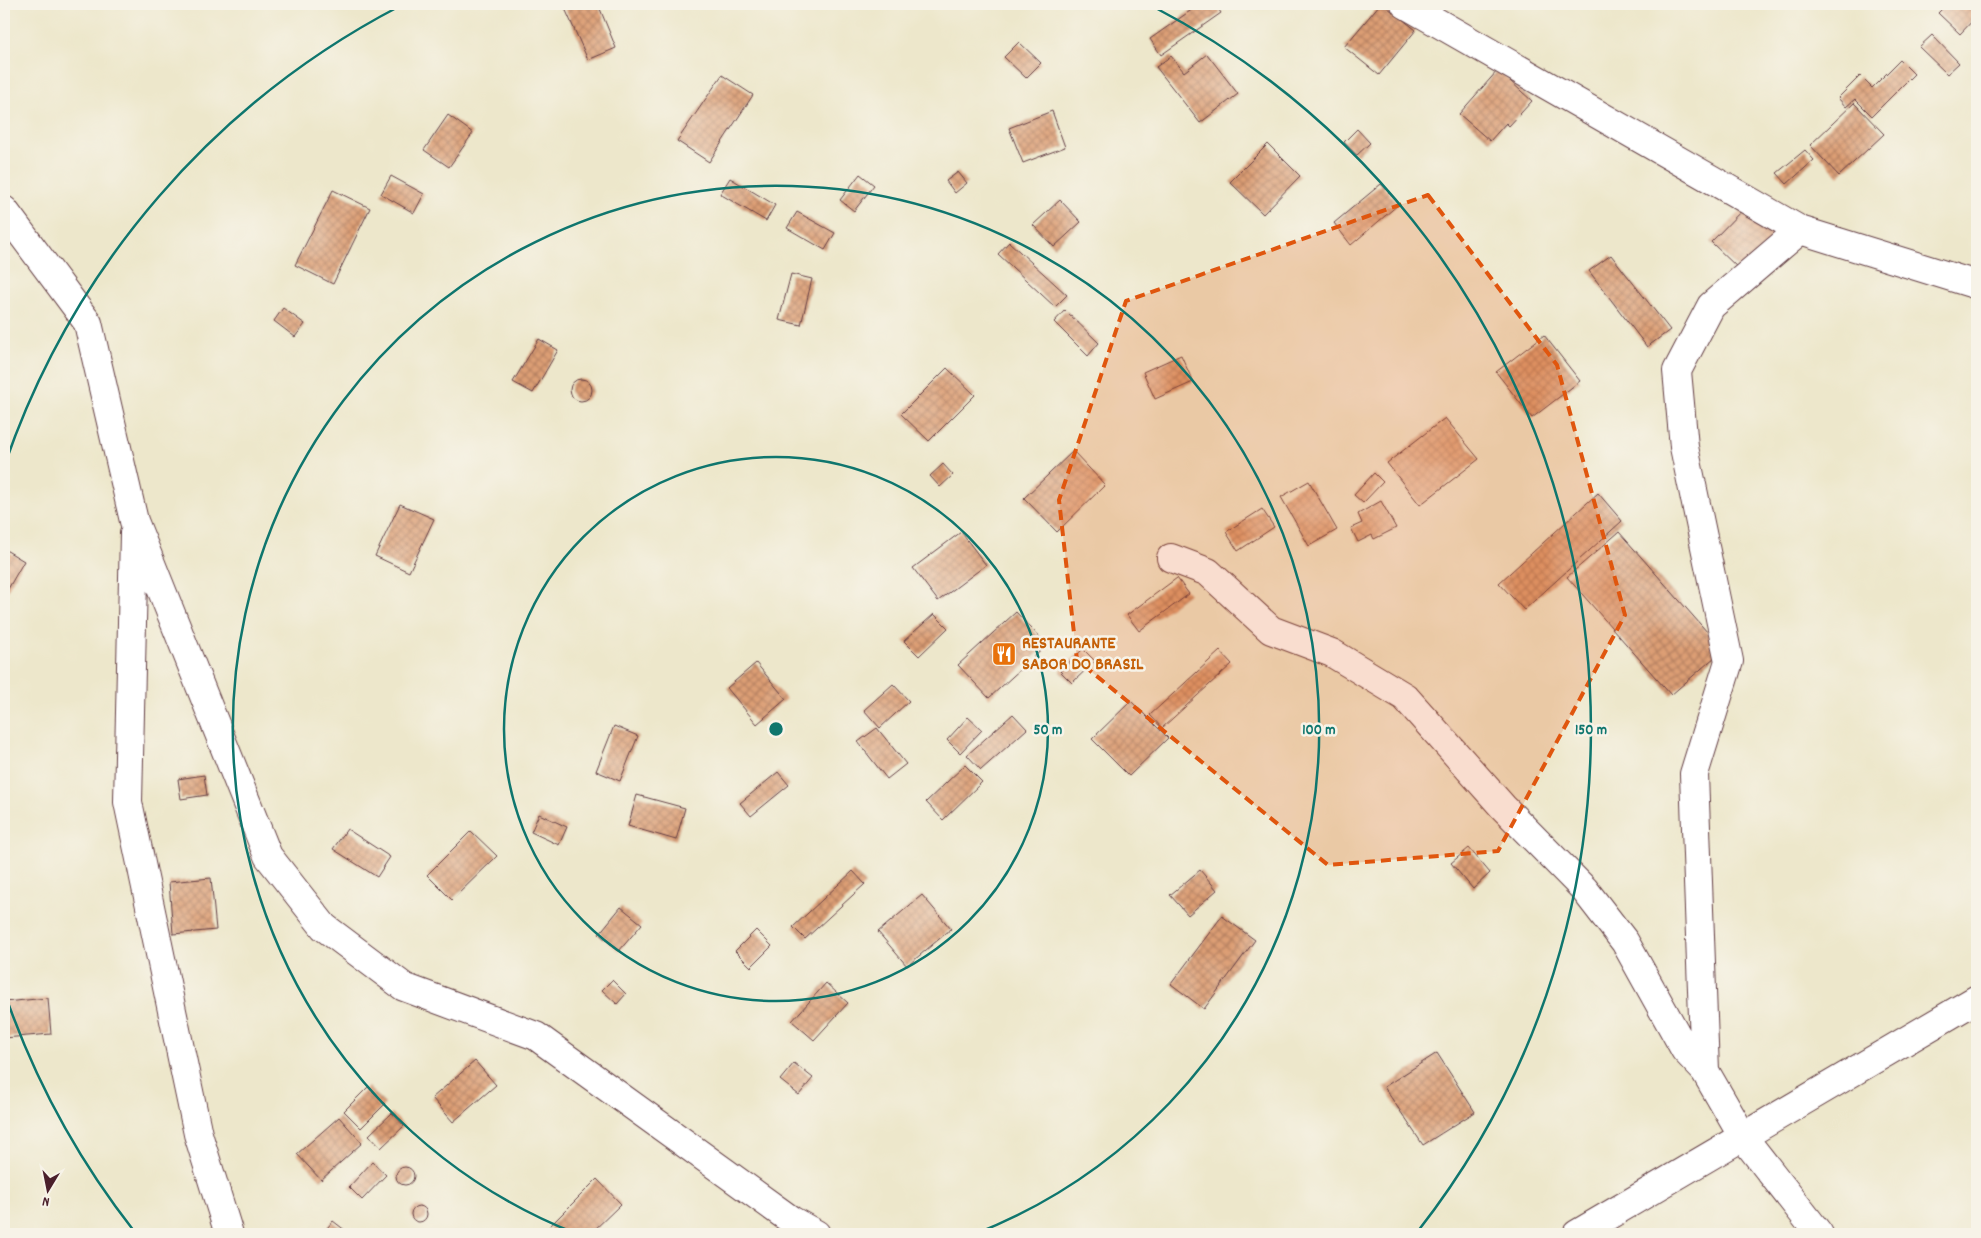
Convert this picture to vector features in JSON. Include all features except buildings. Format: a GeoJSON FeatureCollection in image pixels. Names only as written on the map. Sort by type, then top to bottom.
{"type":"FeatureCollection","features":[{"type":"Feature","properties":{"kind":"street"},"geometry":{"type":"LineString","coordinates":[[1405,4],[1800,230],[1977,286]]}},
{"type":"Feature","properties":{"kind":"street"},"geometry":{"type":"LineString","coordinates":[[4,210],[88,323],[134,521],[268,856],[324,927],[404,987],[536,1036],[791,1220],[816,1234]]}},
{"type":"Feature","properties":{"kind":"street"},"geometry":{"type":"LineString","coordinates":[[1705,1071],[1694,774],[1729,661],[1684,447],[1677,371],[1711,306],[1800,230]]}},
{"type":"Feature","properties":{"kind":"street"},"geometry":{"type":"LineString","coordinates":[[134,521],[128,802],[198,1134],[228,1234]]}},
{"type":"Feature","properties":{"kind":"street"},"geometry":{"type":"LineString","coordinates":[[1171,558],[1208,572],[1271,630],[1332,653],[1404,697],[1503,807],[1584,889],[1625,942],[1685,1050],[1705,1071],[1743,1136],[1819,1234]]}},
{"type":"Feature","properties":{"kind":"street"},"geometry":{"type":"LineString","coordinates":[[1576,1234],[1977,999]]}},
{"type":"Feature","properties":{"kind":"highlighted area"},"geometry":{"type":"Polygon","coordinates":[[[1428,195],[1557,365],[1625,615],[1498,851],[1328,865],[1077,660],[1059,500],[1126,301],[1428,195]]]}},
{"type":"Feature","properties":{"kind":"place","name":"RESTAURANTE SABOR DO BRASIL"},"geometry":{"type":"Point","coordinates":[1004,654]}}]}
